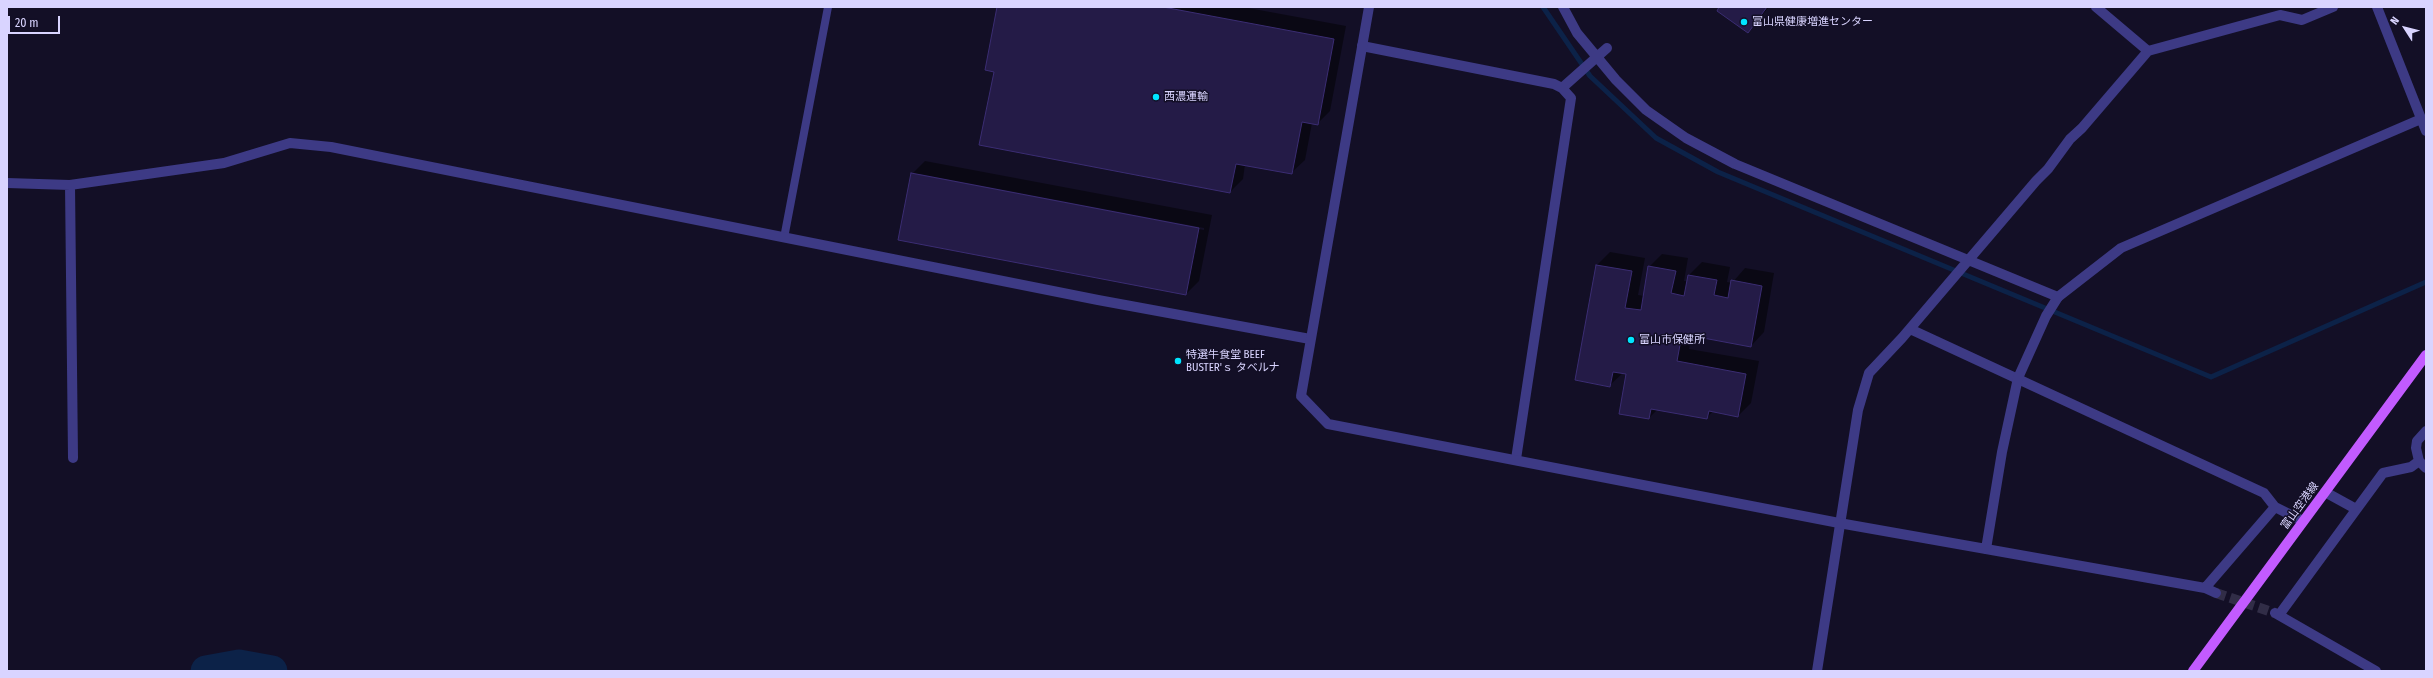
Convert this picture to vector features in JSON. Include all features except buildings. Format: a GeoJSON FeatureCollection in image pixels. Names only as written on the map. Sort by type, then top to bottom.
{"type":"FeatureCollection","features":[{"type":"Feature","properties":{"kind":"main road","name":"富山空港線"},"geometry":{"type":"LineString","coordinates":[[2193,671],[2426,355]]}},
{"type":"Feature","properties":{"kind":"street"},"geometry":{"type":"LineString","coordinates":[[1369,7],[1301,396],[1328,424],[1516,459],[1839,523],[2205,588],[2216,593]]}},
{"type":"Feature","properties":{"kind":"street"},"geometry":{"type":"LineString","coordinates":[[1563,7],[1577,33],[1616,80],[1646,110],[1686,138],[1735,164],[2058,297]]}},
{"type":"Feature","properties":{"kind":"street"},"geometry":{"type":"LineString","coordinates":[[2096,7],[2148,51]]}},
{"type":"Feature","properties":{"kind":"street"},"geometry":{"type":"LineString","coordinates":[[1817,671],[1839,523],[1858,410],[1869,373],[1910,329],[2048,169],[2070,139],[2082,128],[2148,51],[2280,14],[2302,20],[2333,7]]}},
{"type":"Feature","properties":{"kind":"street"},"geometry":{"type":"LineString","coordinates":[[2377,7],[2426,131]]}},
{"type":"Feature","properties":{"kind":"street"},"geometry":{"type":"LineString","coordinates":[[1362,46],[1562,88],[1571,98],[1516,459]]}},
{"type":"Feature","properties":{"kind":"street"},"geometry":{"type":"LineString","coordinates":[[1562,88],[1607,48]]}},
{"type":"Feature","properties":{"kind":"street"},"geometry":{"type":"LineString","coordinates":[[1986,549],[2002,452],[2018,378],[2046,316],[2058,297],[2121,248],[2421,118]]}},
{"type":"Feature","properties":{"kind":"street"},"geometry":{"type":"LineString","coordinates":[[7,183],[70,185],[224,163],[290,143],[331,147],[1098,300],[1310,339]]}},
{"type":"Feature","properties":{"kind":"street"},"geometry":{"type":"LineString","coordinates":[[70,185],[73,458]]}},
{"type":"Feature","properties":{"kind":"street"},"geometry":{"type":"LineString","coordinates":[[1910,329],[2264,493],[2275,507],[2304,521]]}},
{"type":"Feature","properties":{"kind":"street"},"geometry":{"type":"LineString","coordinates":[[2376,671],[2277,614],[2383,473],[2422,464],[2416,455],[2417,441],[2426,432]]}},
{"type":"Feature","properties":{"kind":"street"},"geometry":{"type":"LineString","coordinates":[[2325,492],[2356,509]]}},
{"type":"Feature","properties":{"kind":"street"},"geometry":{"type":"LineString","coordinates":[[2205,588],[2275,507]]}},
{"type":"Feature","properties":{"kind":"lane"},"geometry":{"type":"LineString","coordinates":[[784,238],[828,7]]}},
{"type":"Feature","properties":{"kind":"waterway"},"geometry":{"type":"LineString","coordinates":[[1543,7],[1590,76],[1656,138],[1718,172],[2211,377],[2426,282]]}},
{"type":"Feature","properties":{"kind":"waterway"},"geometry":{"type":"LineString","coordinates":[[206,671],[239,665],[272,671]]}},
{"type":"Feature","properties":{"kind":"tunnel"},"geometry":{"type":"LineString","coordinates":[[2216,593],[2275,613]]}},
{"type":"Feature","properties":{"kind":"place","name":"富山県健康増進センター"},"geometry":{"type":"Point","coordinates":[1744,22]}},
{"type":"Feature","properties":{"kind":"place","name":"西濃運輸"},"geometry":{"type":"Point","coordinates":[1156,97]}},
{"type":"Feature","properties":{"kind":"place","name":"富山市保健所"},"geometry":{"type":"Point","coordinates":[1631,340]}},
{"type":"Feature","properties":{"kind":"place","name":"特選牛食堂 BEEF BUSTER'ｓ タベルナ"},"geometry":{"type":"Point","coordinates":[1178,361]}}]}
